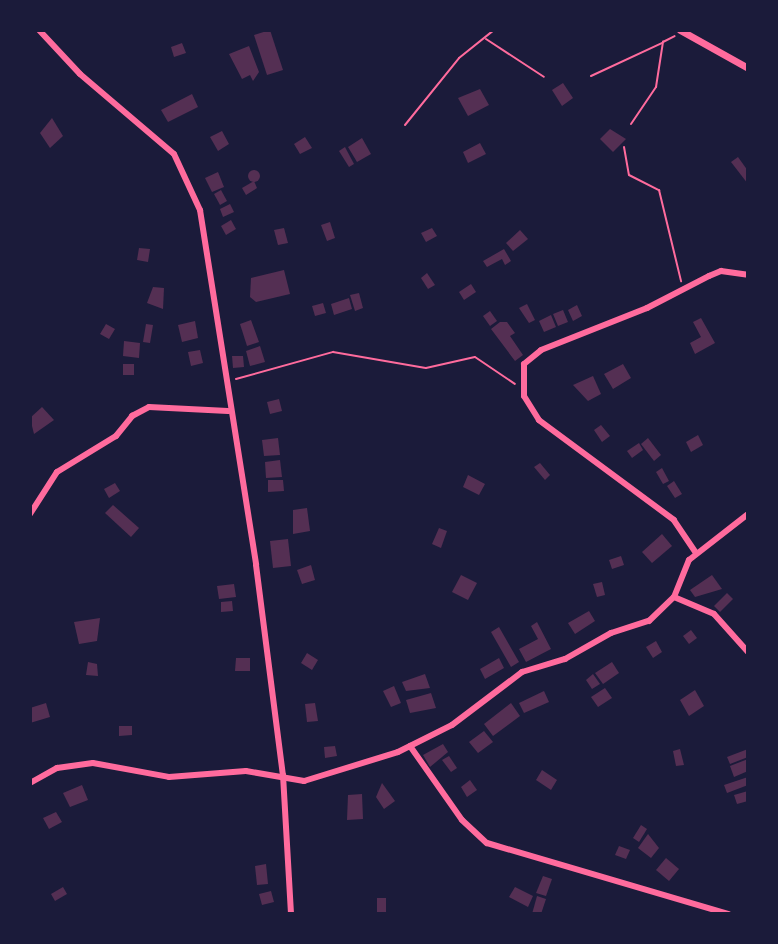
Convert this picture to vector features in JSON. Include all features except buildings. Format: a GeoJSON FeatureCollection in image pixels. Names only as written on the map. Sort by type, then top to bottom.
{"type":"FeatureCollection","features":[{"type":"Feature","properties":{"kind":"street"},"geometry":{"type":"LineString","coordinates":[[39,30],[80,74],[174,154],[185,174],[207,238],[230,381],[228,411],[242,458],[283,775],[291,914]]}},
{"type":"Feature","properties":{"kind":"street"},"geometry":{"type":"LineString","coordinates":[[682,31],[748,68]]}},
{"type":"Feature","properties":{"kind":"street"},"geometry":{"type":"LineString","coordinates":[[696,553],[674,520],[539,420],[522,389],[524,364],[541,350],[721,271],[748,275]]}},
{"type":"Feature","properties":{"kind":"street"},"geometry":{"type":"LineString","coordinates":[[30,514],[57,472],[116,436],[132,416],[149,407],[228,411]]}},
{"type":"Feature","properties":{"kind":"street"},"geometry":{"type":"LineString","coordinates":[[30,783],[57,768],[93,763],[169,777],[246,771],[312,780],[410,746],[459,721],[522,672],[639,626],[674,597],[696,553],[748,514]]}},
{"type":"Feature","properties":{"kind":"street"},"geometry":{"type":"LineString","coordinates":[[674,597],[714,614],[748,652]]}},
{"type":"Feature","properties":{"kind":"street"},"geometry":{"type":"LineString","coordinates":[[410,746],[462,820],[487,843],[729,914]]}},
{"type":"Feature","properties":{"kind":"path"},"geometry":{"type":"LineString","coordinates":[[405,125],[459,58],[494,30]]}},
{"type":"Feature","properties":{"kind":"path"},"geometry":{"type":"LineString","coordinates":[[591,76],[619,67],[682,31]]}},
{"type":"Feature","properties":{"kind":"path"},"geometry":{"type":"LineString","coordinates":[[485,39],[544,77]]}},
{"type":"Feature","properties":{"kind":"path"},"geometry":{"type":"LineString","coordinates":[[631,124],[656,87],[663,42]]}},
{"type":"Feature","properties":{"kind":"path"},"geometry":{"type":"LineString","coordinates":[[624,147],[629,175],[659,190],[682,290]]}},
{"type":"Feature","properties":{"kind":"path"},"geometry":{"type":"LineString","coordinates":[[230,381],[333,352],[426,368],[475,357],[522,389]]}}]}
